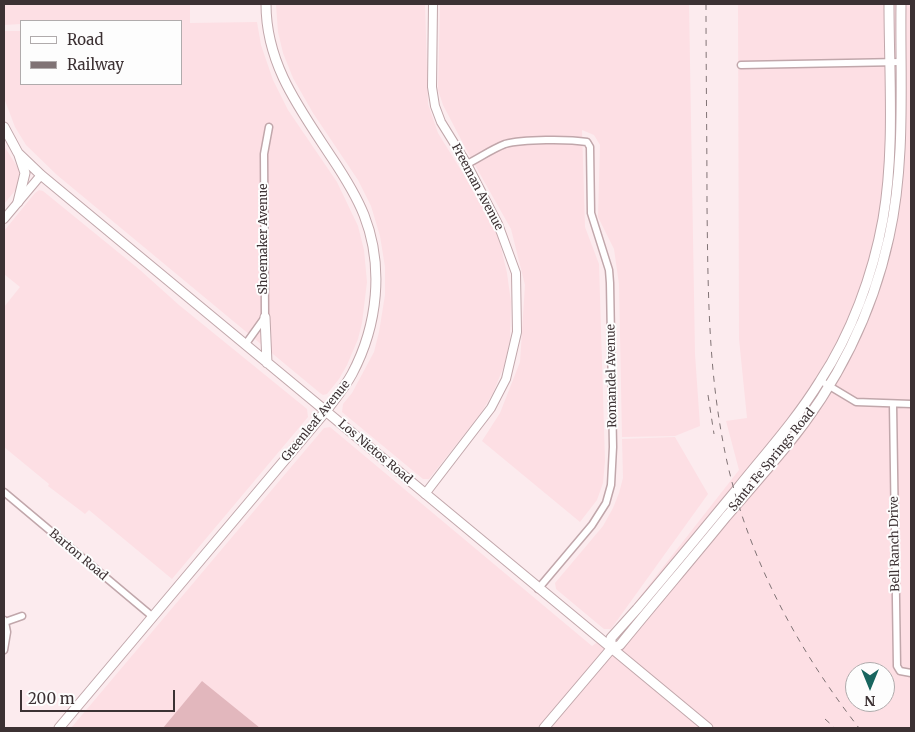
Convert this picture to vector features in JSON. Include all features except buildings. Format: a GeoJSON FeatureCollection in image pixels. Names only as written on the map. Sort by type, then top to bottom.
{"type":"FeatureCollection","features":[{"type":"Feature","properties":{"kind":"main road","name":"Greenleaf Avenue"},"geometry":{"type":"LineString","coordinates":[[59,728],[326,411],[352,374],[366,343],[374,311],[376,288],[375,260],[369,229],[355,195],[292,98],[280,72],[269,37],[266,4]]}},
{"type":"Feature","properties":{"kind":"main road","name":"Santa Fe Springs Road"},"geometry":{"type":"LineString","coordinates":[[544,728],[610,649],[620,645],[660,589],[787,428],[821,381],[842,340],[872,264],[883,220],[890,143],[889,4]]}},
{"type":"Feature","properties":{"kind":"main road","name":"Santa Fe Springs Road"},"geometry":{"type":"LineString","coordinates":[[660,589],[785,448],[829,386],[857,333],[875,289],[889,237],[899,172],[901,4]]}},
{"type":"Feature","properties":{"kind":"main road"},"geometry":{"type":"LineString","coordinates":[[4,127],[18,153],[25,173],[18,202]]}},
{"type":"Feature","properties":{"kind":"main road","name":"Los Nietos Road"},"geometry":{"type":"LineString","coordinates":[[18,153],[41,175],[610,649],[708,728]]}},
{"type":"Feature","properties":{"kind":"main road"},"geometry":{"type":"LineString","coordinates":[[265,316],[267,362]]}},
{"type":"Feature","properties":{"kind":"street","name":"Freeman Avenue"},"geometry":{"type":"LineString","coordinates":[[425,494],[491,408],[506,379],[517,332],[516,273],[498,224],[467,164],[441,122],[435,106],[432,88],[433,4]]}},
{"type":"Feature","properties":{"kind":"street"},"geometry":{"type":"LineString","coordinates":[[741,65],[900,62]]}},
{"type":"Feature","properties":{"kind":"street","name":"Shoemaker Avenue"},"geometry":{"type":"LineString","coordinates":[[265,316],[264,154],[269,127]]}},
{"type":"Feature","properties":{"kind":"street","name":"Romandel Avenue"},"geometry":{"type":"LineString","coordinates":[[467,164],[504,145],[520,141],[578,140],[587,142],[590,147],[591,213],[609,270],[610,283],[613,447],[611,485],[606,503],[592,525],[538,589]]}},
{"type":"Feature","properties":{"kind":"street"},"geometry":{"type":"LineString","coordinates":[[4,219],[41,175]]}},
{"type":"Feature","properties":{"kind":"street"},"geometry":{"type":"LineString","coordinates":[[245,345],[265,316]]}},
{"type":"Feature","properties":{"kind":"street"},"geometry":{"type":"LineString","coordinates":[[821,381],[856,402],[911,404]]}},
{"type":"Feature","properties":{"kind":"street","name":"Bell Ranch Drive"},"geometry":{"type":"LineString","coordinates":[[893,404],[896,666],[900,671],[911,673]]}},
{"type":"Feature","properties":{"kind":"street","name":"Barton Road"},"geometry":{"type":"LineString","coordinates":[[4,492],[153,617]]}},
{"type":"Feature","properties":{"kind":"street"},"geometry":{"type":"LineString","coordinates":[[4,650],[7,632],[4,620],[22,616]]}},
{"type":"Feature","properties":{"kind":"shaded area"},"geometry":{"type":"Polygon","coordinates":[[[4,4],[190,4],[190,23],[257,22],[261,45],[273,80],[288,110],[337,182],[358,226],[364,250],[367,282],[358,339],[347,365],[327,394],[323,395],[320,393],[57,175],[26,145],[15,127],[4,98],[4,31],[20,31],[20,85],[182,85],[182,20],[20,20],[20,24],[4,25],[4,4]]]}},
{"type":"Feature","properties":{"kind":"shaded area"},"geometry":{"type":"Polygon","coordinates":[[[276,4],[425,4],[428,104],[438,133],[488,214],[499,239],[511,302],[510,340],[504,366],[493,393],[481,413],[429,479],[423,479],[342,412],[343,404],[352,393],[374,352],[379,332],[385,295],[385,267],[380,236],[371,206],[358,180],[313,113],[293,78],[283,53],[278,32],[276,4]]]}},
{"type":"Feature","properties":{"kind":"shaded area"},"geometry":{"type":"Polygon","coordinates":[[[440,4],[689,4],[695,354],[700,426],[675,436],[622,437],[619,284],[614,249],[598,217],[600,145],[594,135],[582,130],[585,227],[599,264],[605,461],[603,483],[597,500],[580,522],[482,441],[500,413],[520,362],[525,285],[511,229],[467,151],[443,105],[438,90],[440,4]]]}},
{"type":"Feature","properties":{"kind":"shaded area"},"geometry":{"type":"Polygon","coordinates":[[[738,4],[911,4],[911,728],[71,728],[324,428],[330,427],[592,646],[613,631],[739,470],[726,421],[747,418],[739,339],[738,4]]]}},
{"type":"Feature","properties":{"kind":"shaded area"},"geometry":{"type":"Polygon","coordinates":[[[4,146],[20,171],[20,180],[18,187],[4,204],[4,146]]]}},
{"type":"Feature","properties":{"kind":"shaded area"},"geometry":{"type":"Polygon","coordinates":[[[39,190],[43,191],[140,270],[179,305],[307,409],[308,417],[172,579],[89,510],[85,514],[48,486],[49,484],[4,447],[4,307],[20,287],[4,274],[4,231],[39,190]]]}},
{"type":"Feature","properties":{"kind":"shaded area"},"geometry":{"type":"Polygon","coordinates":[[[675,437],[708,494],[611,629],[604,629],[556,589],[555,583],[603,526],[613,508],[623,478],[622,439],[675,437]]]}},
{"type":"Feature","properties":{"kind":"shaded area"},"geometry":{"type":"Polygon","coordinates":[[[202,681],[260,728],[163,728],[202,681]]]}},
{"type":"Feature","properties":{"kind":"railway"},"geometry":{"type":"LineString","coordinates":[[706,4],[709,295],[714,383],[723,442],[743,519],[774,593],[813,663],[859,728]]}},
{"type":"Feature","properties":{"kind":"railway"},"geometry":{"type":"LineString","coordinates":[[708,395],[714,434]]}},
{"type":"Feature","properties":{"kind":"railway"},"geometry":{"type":"LineString","coordinates":[[825,719],[835,728]]}}]}
